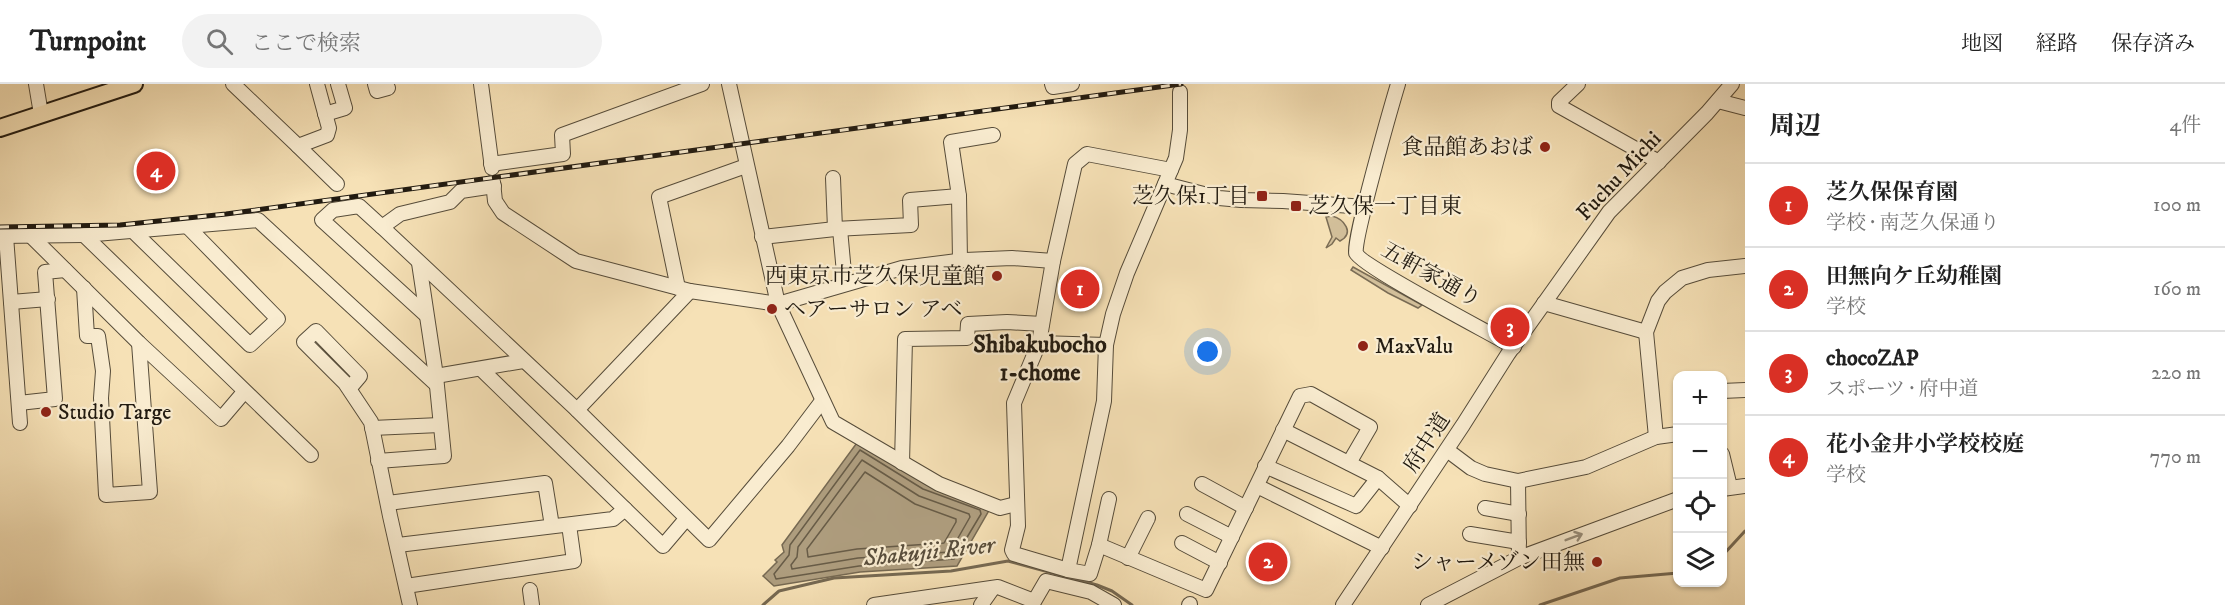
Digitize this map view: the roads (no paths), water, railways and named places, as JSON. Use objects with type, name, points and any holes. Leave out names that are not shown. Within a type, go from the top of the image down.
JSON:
[{"type":"main road","points":[[0,128],[134,84]]},
{"type":"street","points":[[36,84],[41,114]]},
{"type":"street","points":[[233,84],[337,184]]},
{"type":"street","points":[[298,146],[327,135],[329,128],[317,84]]},
{"type":"street","points":[[325,114],[345,108],[338,84]]},
{"type":"street","points":[[481,84],[495,201],[503,213],[576,261],[684,290],[778,304],[902,268],[1012,258],[1053,261]]},
{"type":"street","points":[[382,227],[400,214],[450,201],[461,191],[492,175],[563,154],[562,135],[702,84]]},
{"type":"street","points":[[729,84],[778,304],[833,422],[939,484],[1000,508],[1016,504]]},
{"type":"street","points":[[1052,84],[1053,87],[1072,84]]},
{"type":"street","name":"五軒家通り","points":[[1398,84],[1355,247],[1356,254],[1362,261],[1514,346]]},
{"type":"street","points":[[1578,84],[1559,102],[1559,106],[1659,162]]},
{"type":"street","name":"Fuchu Michi","points":[[1544,303],[1609,212],[1732,84]]},
{"type":"street","points":[[1068,570],[1104,401],[1106,345],[1113,314],[1127,273],[1171,170],[1180,130],[1180,92]]},
{"type":"street","points":[[1718,101],[1745,108]]},
{"type":"street","points":[[960,261],[958,196],[951,142],[993,135]]},
{"type":"street","points":[[1109,499],[1090,574],[1014,554],[1012,550],[1018,526],[1014,404],[1039,343],[1053,261],[1075,164],[1087,154],[1171,170]]},
{"type":"street","points":[[684,290],[659,197],[746,166]]},
{"type":"street","points":[[834,177],[845,284]]},
{"type":"street","points":[[1165,184],[1219,198],[1365,207]]},
{"type":"street","points":[[762,237],[838,229],[911,225],[910,200],[958,196]]},
{"type":"street","points":[[425,314],[322,220],[333,210],[359,206],[577,410],[709,540],[788,446],[822,401]]},
{"type":"street","points":[[20,423],[11,302],[3,236],[32,237],[134,232],[258,220],[436,380]]},
{"type":"street","points":[[134,232],[250,345],[278,319],[188,227]]},
{"type":"street","points":[[84,235],[310,455]]},
{"type":"street","points":[[32,237],[139,343],[221,419],[244,392]]},
{"type":"street","points":[[378,461],[444,456],[436,380],[419,263]]},
{"type":"street","points":[[1656,437],[1646,332],[1658,301],[1682,278],[1708,270],[1745,266]]},
{"type":"street","points":[[19,403],[55,399],[45,272],[65,270]]},
{"type":"street","points":[[84,288],[87,336],[98,336],[103,371],[100,398],[106,495],[150,492],[139,343]]},
{"type":"street","points":[[577,410],[684,290]]},
{"type":"street","points":[[11,302],[48,299]]},
{"type":"street","points":[[1544,303],[1646,332]]},
{"type":"street","name":"府中道","points":[[1343,605],[1544,303]]},
{"type":"street","points":[[902,463],[905,339],[967,338],[968,324],[1007,322],[1042,324]]},
{"type":"street","points":[[1039,343],[1106,345]]},
{"type":"street","points":[[436,380],[523,361]]},
{"type":"street","points":[[481,369],[663,546],[686,519]]},
{"type":"street","points":[[349,388],[371,422],[410,605]]},
{"type":"street","points":[[1727,391],[1745,390]]},
{"type":"street","points":[[1099,545],[1206,590],[1300,396],[1311,394],[1370,426],[1349,463]]},
{"type":"street","points":[[372,428],[440,425]]},
{"type":"street","points":[[1283,430],[1324,453],[1378,478],[1410,506]]},
{"type":"street","points":[[1447,450],[1478,471],[1518,481],[1586,467],[1656,437],[1673,435]]},
{"type":"street","points":[[1265,466],[1356,506],[1378,478]]},
{"type":"street","points":[[1518,481],[1519,558]]},
{"type":"street","points":[[388,503],[544,483],[552,526]]},
{"type":"street","points":[[1202,484],[1246,508]]},
{"type":"street","points":[[1257,486],[1382,548]]},
{"type":"street","points":[[1727,488],[1745,486]]},
{"type":"street","points":[[1428,605],[1519,558],[1673,500]]},
{"type":"street","points":[[1485,508],[1518,514]]},
{"type":"street","points":[[398,545],[613,519],[625,509]]},
{"type":"street","points":[[1187,514],[1232,537]]},
{"type":"street","points":[[1128,558],[1148,518]]},
{"type":"street","points":[[406,586],[574,561],[570,525]]},
{"type":"street","points":[[1470,534],[1519,542]]},
{"type":"street","points":[[1182,543],[1220,563]]},
{"type":"street","points":[[874,605],[930,601],[998,587],[1033,603],[1046,581],[1088,599],[1114,605]]},
{"type":"street","points":[[981,605],[993,588]]},
{"type":"street","points":[[530,590],[532,605]]},
{"type":"water","points":[[859,440],[926,484],[991,507],[957,566],[860,572],[774,586],[763,576],[777,562],[775,560],[784,552],[782,545]]},
{"type":"waterway","name":"Shakujii River","points":[[1727,551],[1745,531]]},
{"type":"waterway","name":"Shakujii River","points":[[763,605],[779,591],[834,578],[951,571],[1008,561],[1097,585],[1112,591],[1132,605]]},
{"type":"waterway","name":"Shakujii River","points":[[1540,605],[1620,578],[1673,573]]},
{"type":"railway","points":[[0,227],[120,225],[226,214],[1181,84]]},
{"type":"place","name":"食品館あおば","points":[[1545,147]]},
{"type":"place","name":"花小金井小学校校庭","points":[[156,171]]},
{"type":"place","name":"芝久保1丁目","points":[[1262,196]]},
{"type":"place","name":"芝久保一丁目東","points":[[1296,206]]},
{"type":"place","name":"西東京市芝久保児童館","points":[[997,276]]},
{"type":"place","name":"芝久保保育園","points":[[1080,289]]},
{"type":"place","name":"ヘアーサロン アベ","points":[[772,309]]},
{"type":"place","name":"chocoZAP","points":[[1510,327]]},
{"type":"place","name":"MaxValu","points":[[1363,346]]},
{"type":"place","name":"Studio Targe","points":[[46,412]]},
{"type":"place","name":"田無向ケ丘幼稚園","points":[[1268,562]]},
{"type":"place","name":"シャーメゾン田無","points":[[1597,562]]},
{"type":"district","name":"Shibakubocho 1-chome","points":[[1040,359]]}]
